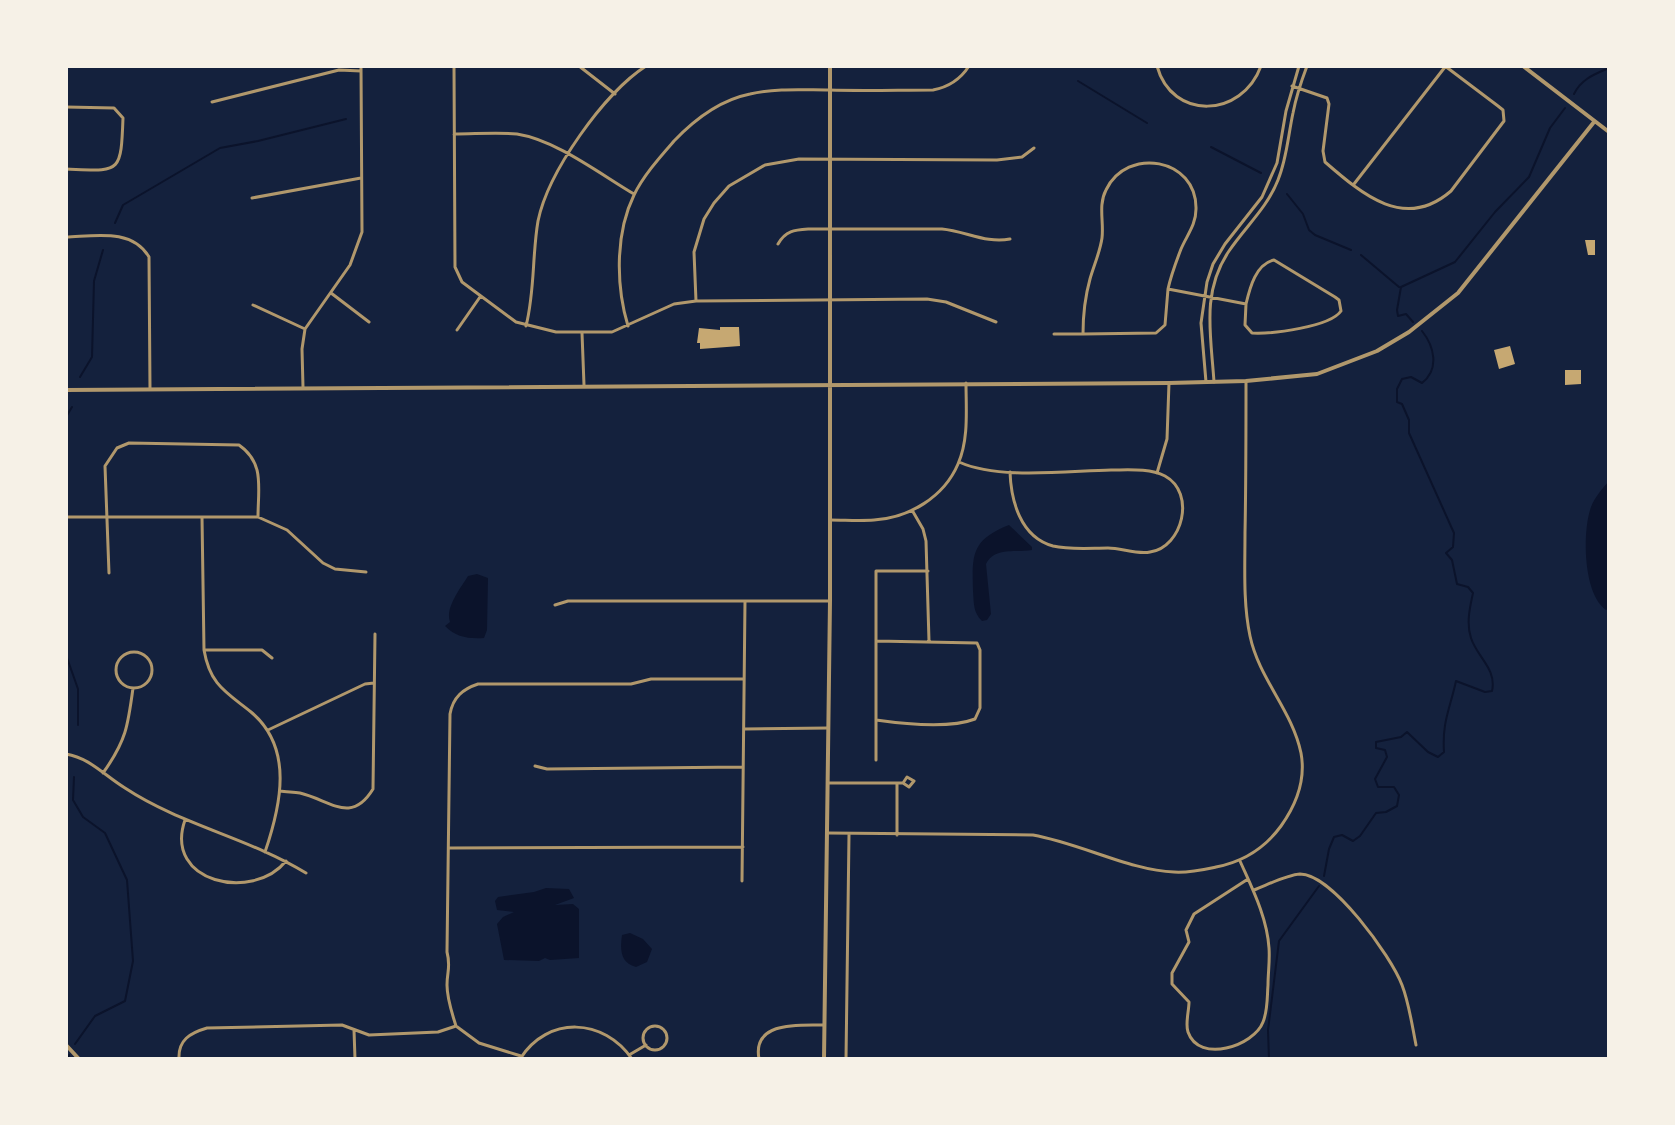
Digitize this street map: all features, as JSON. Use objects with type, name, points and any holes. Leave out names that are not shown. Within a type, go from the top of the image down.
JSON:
[{"type":"street","points":[[454,66],[455,267],[462,282],[480,297],[526,326],[556,332],[612,332],[674,304],[829,298],[938,300],[996,322]]},
{"type":"street","points":[[579,66],[615,94]]},
{"type":"street","points":[[526,326],[534,283],[538,220],[549,185],[566,154],[615,94],[646,66]]},
{"type":"street","points":[[824,1059],[830,601],[830,66]]},
{"type":"street","points":[[628,326],[621,294],[621,248],[626,216],[634,194],[687,127],[709,111],[748,94],[779,89],[933,90],[949,86],[969,66]]},
{"type":"street","points":[[1157,66],[1166,86],[1176,95],[1199,106],[1213,106],[1243,95],[1252,86],[1261,66]]},
{"type":"street","points":[[1206,382],[1203,296],[1213,264],[1225,244],[1254,211],[1277,163],[1292,86],[1299,66]]},
{"type":"street","points":[[1214,382],[1210,297],[1220,267],[1269,201],[1277,183],[1307,66]]},
{"type":"street","points":[[1292,86],[1327,98],[1323,158],[1329,166],[1373,200],[1410,209],[1427,206],[1451,191],[1501,126],[1503,110],[1445,66],[1354,184]]},
{"type":"street","points":[[1523,66],[1609,132]]},
{"type":"street","points":[[212,102],[339,70],[361,68],[362,232],[357,250],[305,329],[303,387]]},
{"type":"street","points":[[66,107],[114,108],[123,118],[118,165],[109,170],[66,169]]},
{"type":"street","points":[[66,390],[1169,383],[1246,381],[1317,374],[1388,345],[1458,293],[1594,122]]},
{"type":"street","points":[[454,134],[515,134],[534,138],[634,194]]},
{"type":"street","points":[[696,301],[693,267],[698,234],[714,203],[729,186],[746,174],[775,162],[829,159],[997,160],[1022,157],[1034,148]]},
{"type":"street","points":[[1054,334],[1083,334],[1156,333],[1165,325],[1168,289],[1182,246],[1193,227],[1195,199],[1187,182],[1168,166],[1155,162],[1133,164],[1121,170],[1104,192],[1101,205],[1102,238],[1087,293],[1083,334]]},
{"type":"street","points":[[252,198],[361,178]]},
{"type":"street","points":[[778,244],[790,230],[829,229],[942,229],[958,230],[996,242],[1010,239]]},
{"type":"street","points":[[66,237],[128,238],[139,244],[149,257],[150,389]]},
{"type":"street","points":[[1274,260],[1339,300],[1341,311],[1334,318],[1299,328],[1257,333],[1247,331],[1246,304],[1252,283],[1265,263],[1274,260]]},
{"type":"street","points":[[1168,289],[1246,304]]},
{"type":"street","points":[[331,293],[369,322]]},
{"type":"street","points":[[457,330],[480,297]]},
{"type":"street","points":[[253,305],[305,329]]},
{"type":"street","points":[[582,333],[584,386]]},
{"type":"street","points":[[1204,347],[1211,346]]},
{"type":"street","points":[[828,833],[1033,835],[1061,840],[1171,872],[1196,872],[1240,861],[1271,840],[1294,808],[1301,784],[1302,755],[1294,731],[1259,666],[1246,611],[1246,381]]},
{"type":"street","points":[[830,520],[874,520],[912,510],[940,490],[959,462],[966,428],[966,383]]},
{"type":"street","points":[[1157,473],[1167,439],[1169,383]]},
{"type":"street","points":[[109,573],[105,466],[117,448],[129,443],[239,445],[255,459],[259,474],[258,517]]},
{"type":"street","points":[[959,462],[986,471],[1124,470],[1157,473],[1174,483],[1178,491],[1181,524],[1170,543],[1153,552],[1055,547],[1031,531],[1016,512],[1010,472]]},
{"type":"street","points":[[912,510],[926,541],[929,641]]},
{"type":"street","points":[[66,517],[258,517],[287,530],[323,563],[335,569],[366,572]]},
{"type":"street","points":[[202,517],[206,663],[222,690],[268,730],[278,754],[280,791],[265,852]]},
{"type":"street","points":[[876,760],[876,571],[928,571]]},
{"type":"street","points":[[555,605],[568,601],[830,601]]},
{"type":"street","points":[[742,881],[745,601]]},
{"type":"street","points":[[280,791],[299,793],[342,809],[358,806],[368,798],[373,789],[375,634]]},
{"type":"street","points":[[876,641],[977,643],[980,650],[979,714],[970,721],[916,724],[876,720]]},
{"type":"street","points":[[204,650],[262,650],[272,658]]},
{"type":"street","points":[[139,653],[148,659],[151,676],[144,685],[133,688],[122,683],[117,667],[122,657],[139,653]]},
{"type":"street","points":[[646,1045],[631,1057],[601,1030],[574,1027],[546,1035],[521,1058],[479,1043],[456,1026],[447,991],[451,967],[447,952],[451,706],[460,693],[478,684],[631,684],[651,679],[744,679]]},
{"type":"street","points":[[268,730],[365,684],[375,683]]},
{"type":"street","points":[[103,773],[121,749],[133,688]]},
{"type":"street","points":[[744,729],[829,728]]},
{"type":"street","points":[[66,754],[84,759],[146,802],[286,861],[306,873]]},
{"type":"street","points":[[535,766],[547,769],[743,767]]},
{"type":"street","points":[[828,783],[903,783]]},
{"type":"street","points":[[897,783],[897,835]]},
{"type":"street","points":[[185,820],[180,839],[184,854],[198,872],[209,877],[242,882],[260,880],[278,871],[286,861]]},
{"type":"street","points":[[846,1059],[849,835]]},
{"type":"street","points":[[449,848],[743,847]]},
{"type":"street","points":[[1240,861],[1254,890],[1269,947],[1267,1007],[1259,1030],[1234,1046],[1218,1050],[1191,1038],[1187,1024],[1189,1002],[1171,981],[1172,973],[1189,942],[1186,930],[1194,914],[1248,879]]},
{"type":"street","points":[[1254,890],[1299,874],[1315,877],[1331,887],[1392,965],[1403,986],[1416,1045]]},
{"type":"street","points":[[179,1059],[183,1040],[207,1028],[342,1025],[369,1035],[438,1032],[456,1026]]},
{"type":"street","points":[[759,1059],[758,1047],[762,1039],[779,1026],[825,1025]]},
{"type":"street","points":[[655,1026],[664,1031],[666,1041],[662,1047],[652,1049],[646,1045],[643,1036],[649,1028],[655,1026]]},
{"type":"street","points":[[354,1030],[355,1059]]},
{"type":"street","points":[[66,1045],[79,1059]]},
{"type":"water","points":[[1609,481],[1609,608],[1606,610],[1598,602],[1589,577],[1586,531],[1591,507]]},
{"type":"water","points":[[1009,525],[1032,550],[1001,552],[990,558],[986,564],[991,614],[982,621],[974,604],[976,550],[987,537]]},
{"type":"water","points":[[477,574],[488,578],[487,630],[484,638],[453,633],[445,626],[450,622],[451,605],[457,593],[468,576]]},
{"type":"water","points":[[546,888],[569,889],[574,898],[555,905],[573,904],[579,909],[579,958],[504,960],[497,924],[514,912],[497,910],[495,901],[498,897]]},
{"type":"water","points":[[630,933],[643,939],[652,949],[647,962],[636,967],[624,959],[621,950],[622,935]]},
{"type":"building","points":[[1585,240],[1595,240],[1595,255],[1588,255]]},
{"type":"building","points":[[720,327],[739,327],[740,346],[700,349],[700,343],[697,343],[699,328],[720,330]]},
{"type":"building","points":[[1510,346],[1515,364],[1499,369],[1494,350]]},
{"type":"building","points":[[1565,370],[1581,370],[1581,384],[1565,385]]},
{"type":"waterway","points":[[1574,94],[1584,81],[1609,68]]},
{"type":"waterway","points":[[1078,81],[1147,123]]},
{"type":"waterway","points":[[1413,322],[1406,314],[1398,316],[1401,287],[1455,262],[1495,212],[1529,177],[1550,128],[1565,108]]},
{"type":"waterway","points":[[115,223],[123,205],[220,148],[346,119]]},
{"type":"waterway","points":[[1211,147],[1261,173]]},
{"type":"waterway","points":[[1287,194],[1303,214],[1309,230],[1351,250]]},
{"type":"waterway","points":[[80,377],[92,357],[94,281],[103,250]]},
{"type":"waterway","points":[[1361,255],[1399,287]]},
{"type":"waterway","points":[[1324,876],[1334,837],[1342,835],[1353,841],[1376,813],[1397,806],[1399,795],[1394,787],[1378,787],[1375,779],[1387,757],[1385,750],[1376,748],[1376,742],[1401,737],[1407,732],[1438,757],[1444,752],[1445,723],[1456,681],[1485,692],[1492,691],[1492,676],[1470,632],[1473,593],[1468,587],[1457,584],[1452,560],[1446,553],[1453,547],[1454,533],[1409,433],[1409,420],[1402,404],[1397,402],[1397,389],[1402,379],[1411,377],[1422,383],[1431,371],[1432,350],[1422,331]]},
{"type":"waterway","points":[[66,417],[72,407]]},
{"type":"waterway","points":[[66,606],[66,613]]},
{"type":"waterway","points":[[66,655],[78,689],[78,725]]},
{"type":"waterway","points":[[74,777],[73,800],[83,817],[105,833],[127,880],[133,961],[125,1001],[95,1016],[75,1044]]},
{"type":"waterway","points":[[1269,1059],[1268,1030],[1279,941],[1319,886]]},
{"type":"waterway","points":[[67,1059],[69,1055]]},
{"type":"waterway","points":[[1308,1059],[1313,1059]]}]
